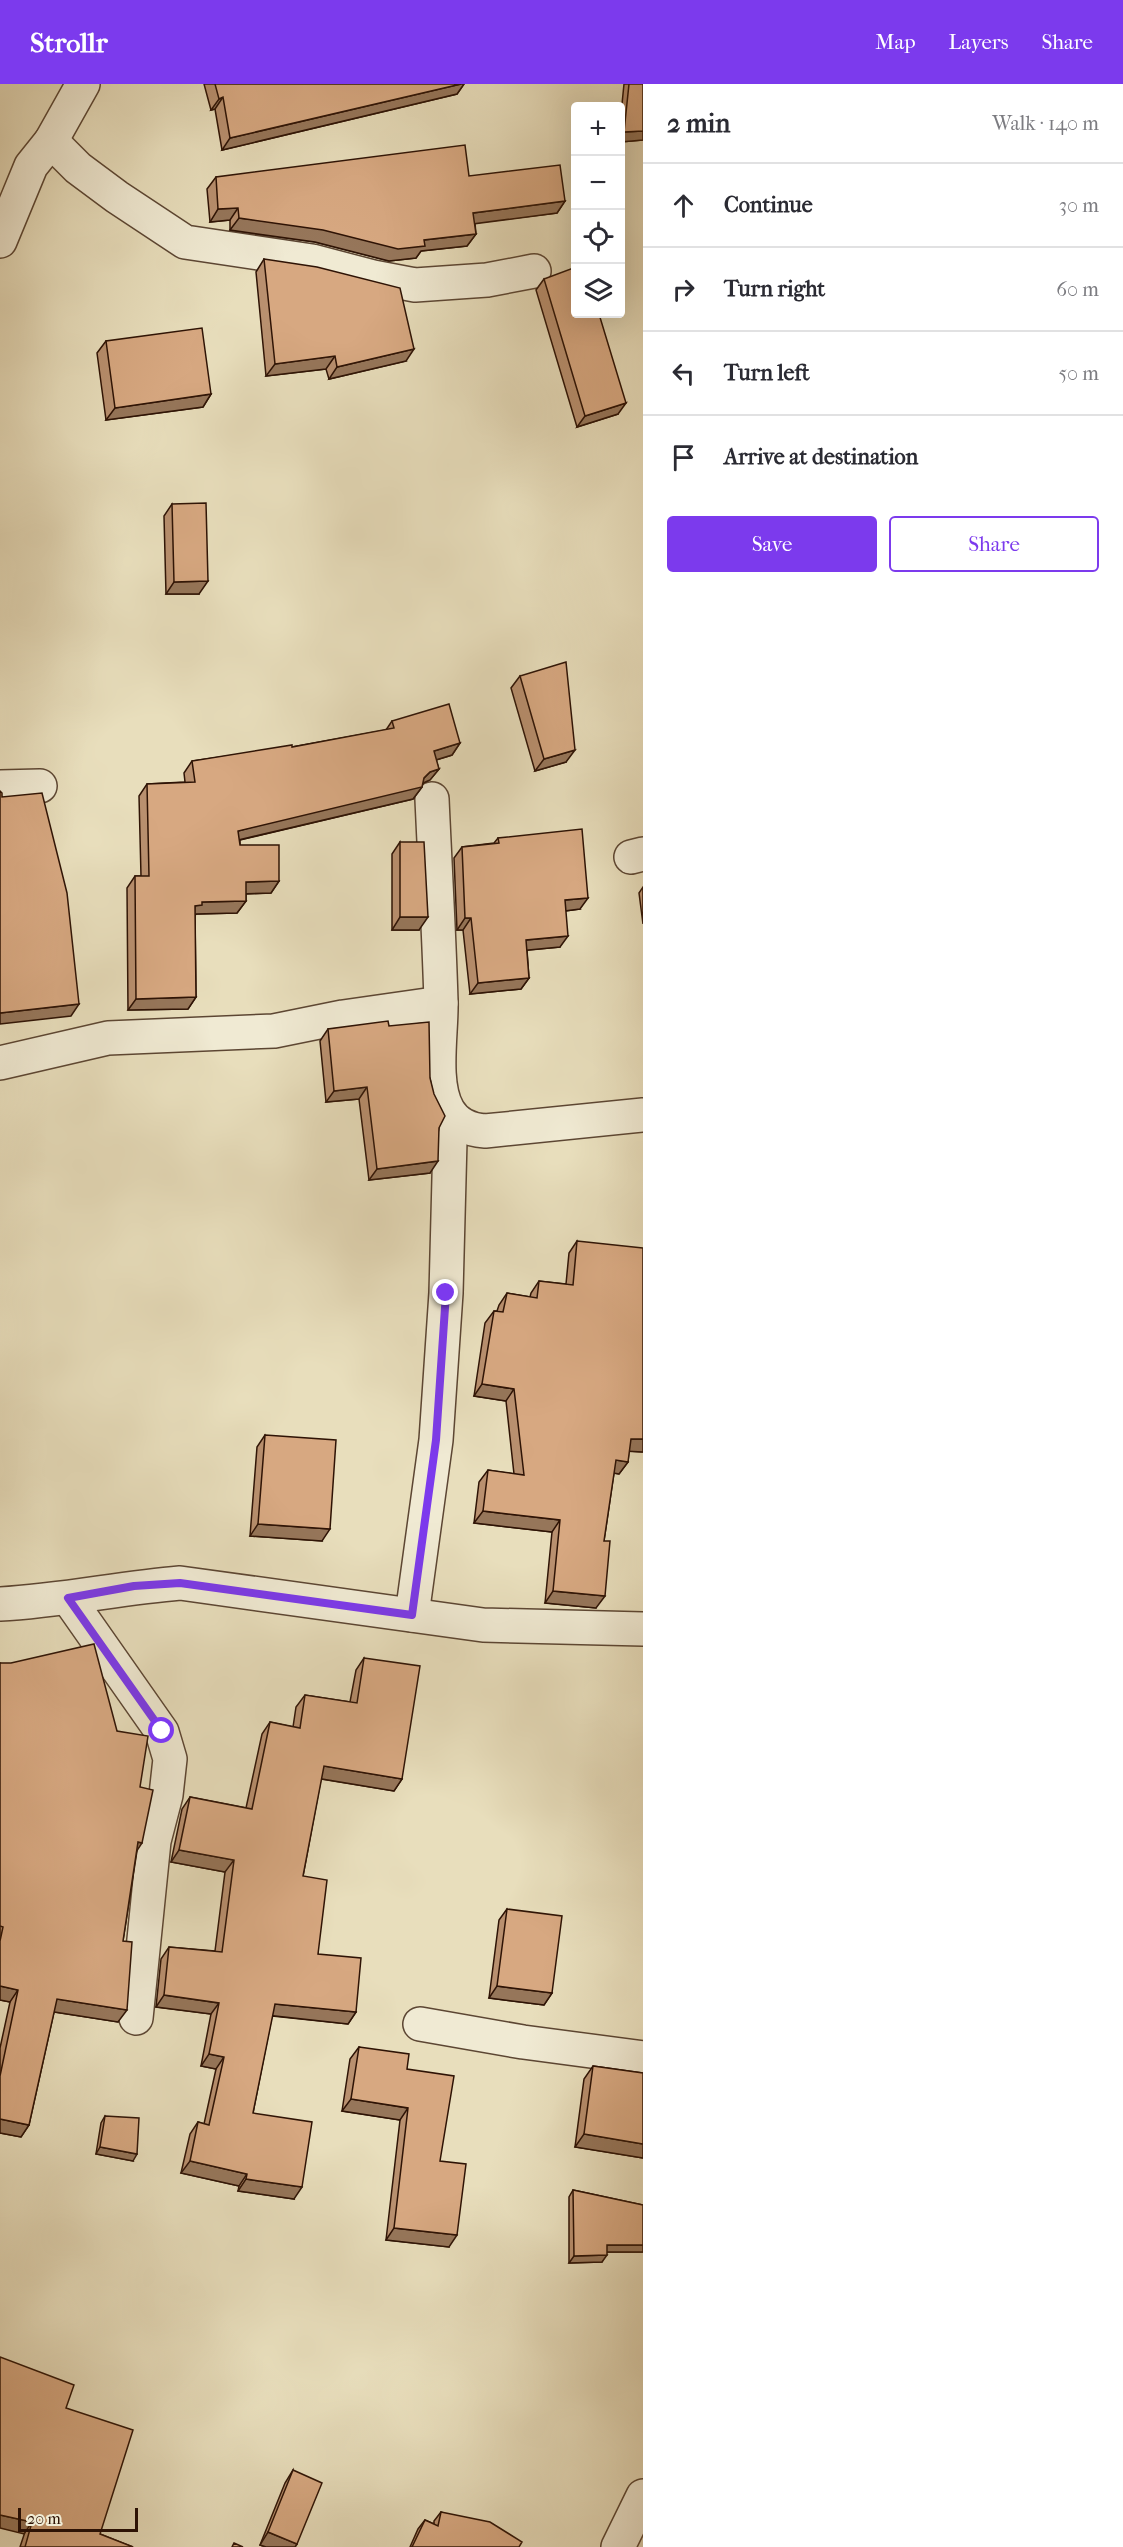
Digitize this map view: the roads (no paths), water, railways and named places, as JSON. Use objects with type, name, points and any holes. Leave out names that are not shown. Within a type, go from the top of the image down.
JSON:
[{"type":"street","points":[[0,241],[31,166],[51,141],[83,84]]},
{"type":"street","points":[[51,141],[78,168],[117,197],[186,242],[312,261],[373,278],[415,285],[487,280],[534,271]]},
{"type":"street","points":[[0,787],[40,786]]},
{"type":"street","points":[[432,799],[441,1003],[440,1082],[447,1109],[458,1122],[471,1130],[485,1131],[643,1114]]},
{"type":"street","points":[[0,1063],[108,1038],[274,1031],[343,1017],[441,1003]]},
{"type":"street","points":[[412,1615],[436,1440],[446,1293],[450,1140]]},
{"type":"street","points":[[0,1604],[68,1598],[134,1586],[180,1583],[483,1625],[643,1629]]},
{"type":"street","points":[[68,1598],[162,1731],[170,1760],[166,1795],[154,1841],[136,2018]]},
{"type":"street","points":[[420,2024],[523,2042],[643,2058]]},
{"type":"street","points":[[618,2547],[643,2496]]}]
